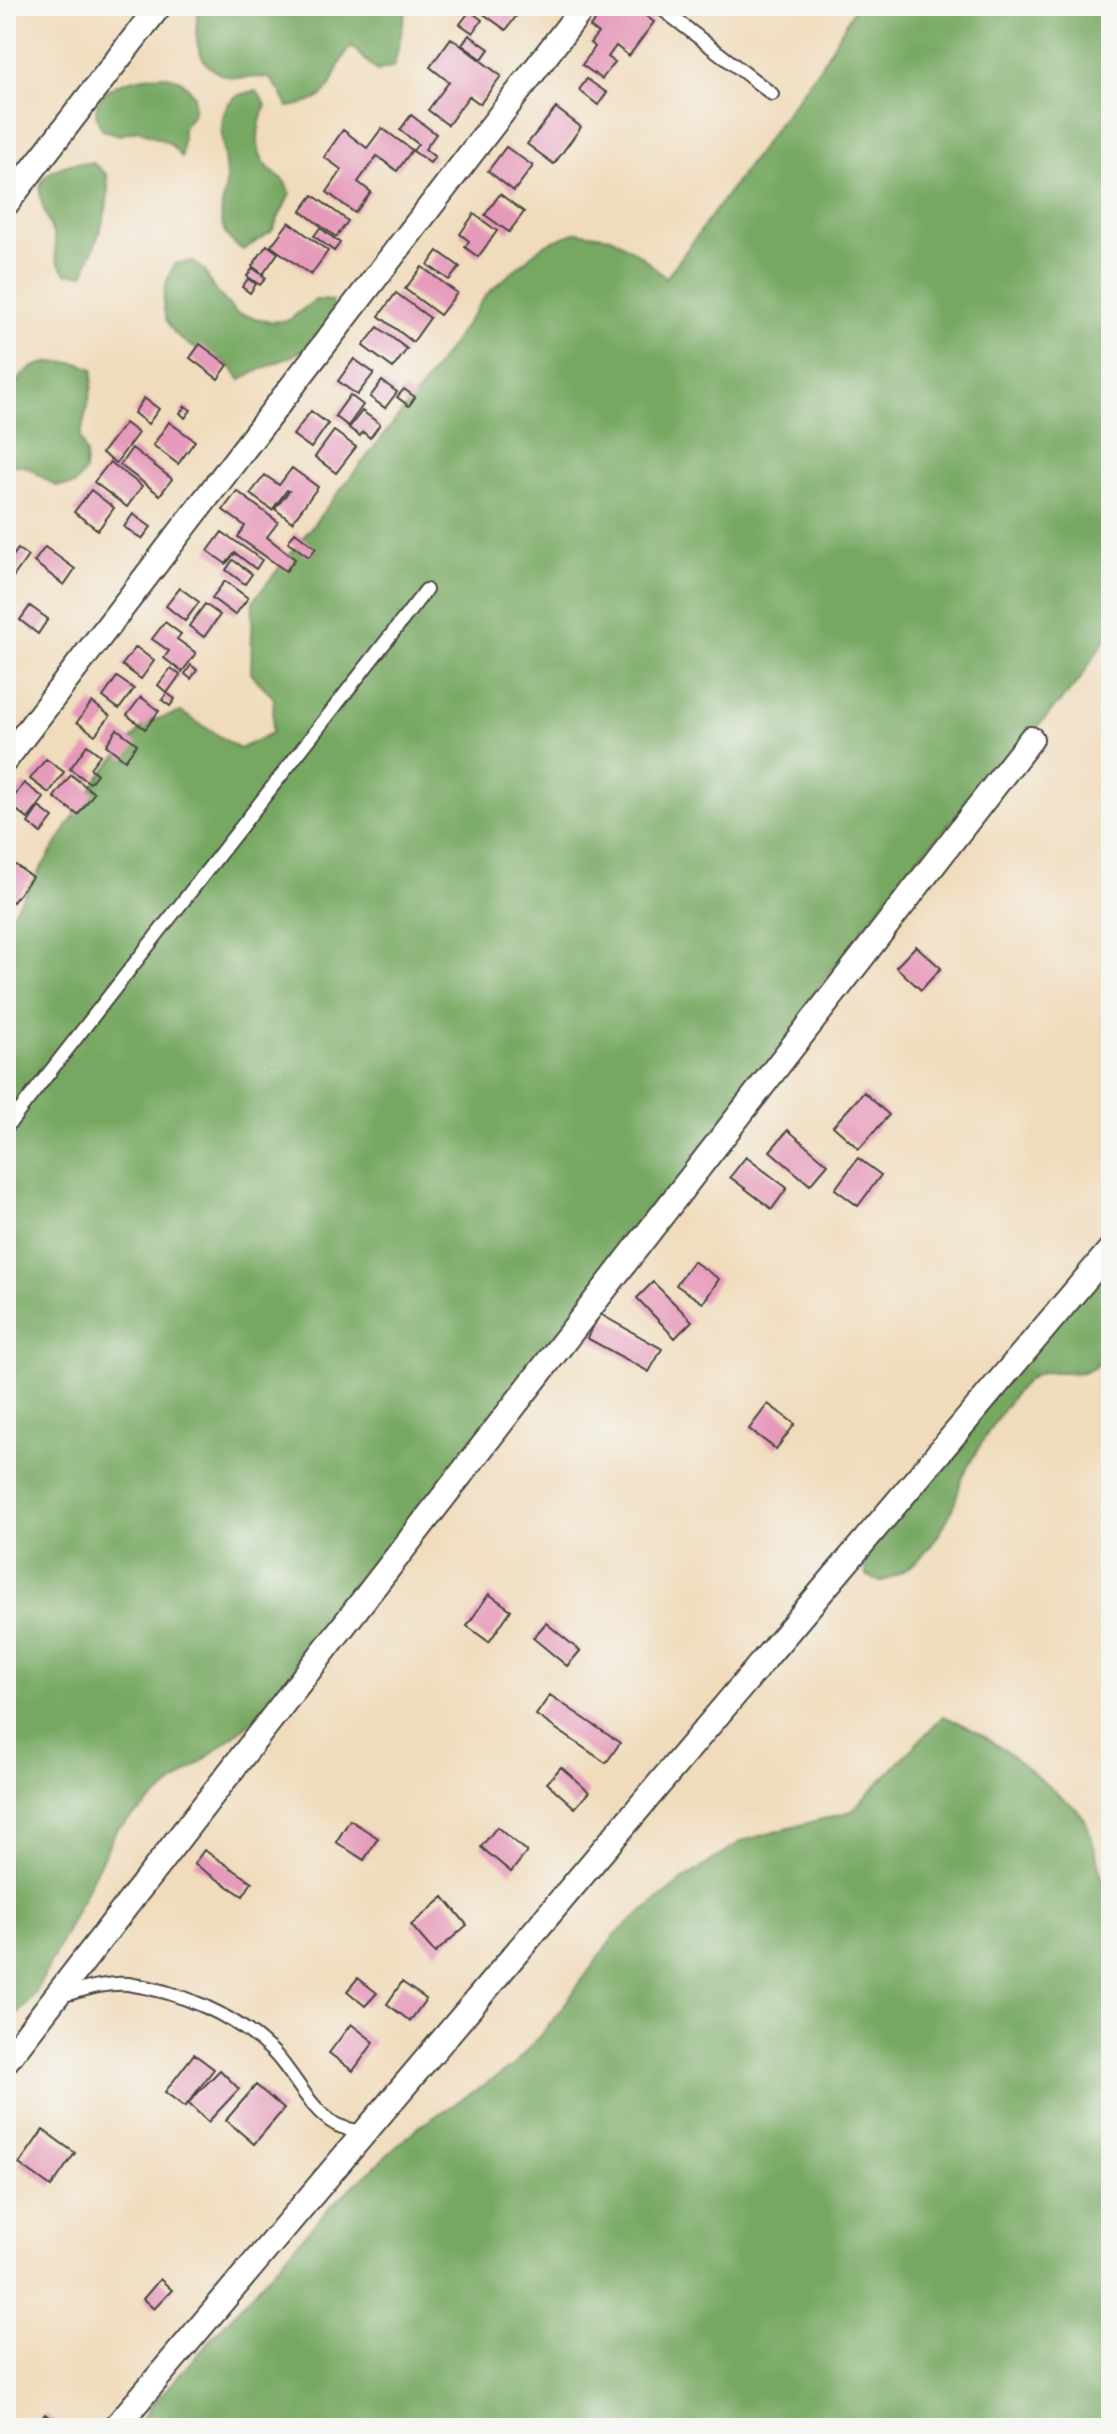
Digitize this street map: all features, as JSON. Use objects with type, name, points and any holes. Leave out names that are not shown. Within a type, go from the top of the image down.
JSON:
[{"type":"street","points":[[6,204],[159,6]]},
{"type":"street","points":[[6,759],[584,6]]},
{"type":"street","points":[[6,2061],[1031,739]]},
{"type":"street","points":[[115,2428],[1111,1249]]},
{"type":"lane","points":[[658,6],[772,94]]},
{"type":"lane","points":[[6,1128],[426,590]]},
{"type":"lane","points":[[55,1997],[94,1987],[126,1984],[189,1999],[238,2025],[272,2050],[322,2114],[337,2125],[365,2133]]},
{"type":"green space","points":[[199,6],[407,6],[394,66],[377,71],[351,46],[325,93],[305,104],[288,107],[269,78],[231,77],[210,67],[203,59],[197,39]]},
{"type":"green space","points":[[856,6],[1111,6],[1111,630],[1079,681],[911,866],[811,997],[784,1059],[307,1666],[256,1718],[116,1830],[35,1994],[6,2027],[6,923],[99,777],[147,722],[181,712],[240,749],[272,733],[274,698],[251,673],[253,601],[424,384],[487,294],[543,245],[577,232],[611,237],[640,255],[666,278],[822,64]]},
{"type":"green space","points":[[164,75],[181,80],[194,95],[194,113],[183,128],[182,157],[169,143],[138,130],[120,135],[102,130],[97,117],[98,102],[112,88],[144,77]]},
{"type":"green space","points":[[257,91],[266,105],[258,139],[261,156],[285,182],[290,194],[272,231],[243,250],[224,231],[221,216],[226,184],[222,126],[226,108],[235,97]]},
{"type":"green space","points":[[76,163],[93,163],[107,175],[107,201],[102,225],[84,274],[67,274],[56,258],[55,240],[40,192],[41,183],[47,175]]},
{"type":"green space","points":[[191,261],[205,271],[213,288],[236,313],[270,322],[289,320],[315,300],[333,301],[330,319],[313,343],[300,352],[241,380],[227,364],[185,342],[169,325],[164,305],[166,284],[175,264]]},
{"type":"green space","points":[[77,363],[93,369],[80,438],[86,454],[85,471],[75,485],[56,486],[27,467],[11,464],[9,407],[12,393],[26,372],[43,364]]},
{"type":"green space","points":[[1111,1244],[1111,1351],[1096,1366],[1083,1372],[1045,1372],[1026,1381],[977,1450],[964,1474],[948,1518],[926,1552],[906,1569],[881,1582],[866,1575],[864,1558]]},
{"type":"green space","points":[[943,1716],[1003,1749],[1078,1811],[1088,1827],[1106,1887],[1111,1893],[1111,2428],[136,2428],[151,2406],[329,2208],[417,2128],[513,2066],[550,2024],[616,1934],[680,1882],[742,1841],[852,1811]]},
{"type":"building","points":[[481,6],[535,6],[530,12],[523,7],[506,30],[478,10]]},
{"type":"building","points":[[606,6],[632,6],[654,22],[629,56],[616,46],[608,57],[615,62],[602,79],[582,65],[595,47],[590,43],[598,33],[590,27]]},
{"type":"building","points":[[470,11],[482,20],[473,33],[460,24]]},
{"type":"building","points":[[469,35],[489,49],[482,59],[462,45]]},
{"type":"building","points":[[451,38],[501,76],[480,104],[469,96],[448,125],[428,110],[449,82],[430,67]]},
{"type":"building","points":[[587,79],[607,93],[598,105],[579,90]]},
{"type":"building","points":[[556,108],[581,127],[554,164],[527,144]]},
{"type":"building","points":[[411,115],[436,134],[425,149],[435,157],[430,163],[413,151],[418,144],[400,130]]},
{"type":"building","points":[[382,128],[412,150],[397,171],[377,156],[358,182],[371,192],[355,213],[327,192],[342,170],[324,157],[343,130],[367,148]]},
{"type":"building","points":[[506,147],[533,166],[514,191],[488,171]]},
{"type":"building","points":[[500,194],[524,212],[509,232],[485,215]]},
{"type":"building","points":[[313,195],[348,221],[336,237],[301,211]]},
{"type":"building","points":[[474,214],[497,231],[478,257],[465,247],[469,241],[460,234]]},
{"type":"building","points":[[289,222],[328,251],[311,275],[271,246]]},
{"type":"building","points":[[320,228],[340,243],[334,251],[314,236]]},
{"type":"building","points":[[267,245],[278,253],[263,274],[252,266]]},
{"type":"building","points":[[438,251],[460,267],[449,280],[428,265]]},
{"type":"building","points":[[422,267],[457,293],[440,315],[405,289]]},
{"type":"building","points":[[253,268],[266,278],[260,285],[247,276]]},
{"type":"building","points":[[248,279],[256,284],[250,293],[242,287]]},
{"type":"building","points":[[396,293],[430,318],[413,342],[379,316]]},
{"type":"building","points":[[378,327],[407,349],[393,368],[363,346]]},
{"type":"building","points":[[200,344],[228,365],[218,379],[190,358]]},
{"type":"building","points":[[354,359],[374,373],[357,395],[338,381]]},
{"type":"building","points":[[382,381],[397,392],[385,408],[370,397]]},
{"type":"building","points":[[404,389],[415,397],[409,406],[397,397]]},
{"type":"building","points":[[350,395],[363,405],[348,426],[335,416]]},
{"type":"building","points":[[144,398],[159,409],[148,424],[134,413]]},
{"type":"building","points":[[185,406],[191,410],[185,418],[180,413]]},
{"type":"building","points":[[311,411],[328,424],[311,448],[293,435]]},
{"type":"building","points":[[362,411],[380,424],[370,438],[363,432],[360,436],[349,428]]},
{"type":"building","points":[[169,422],[195,441],[178,464],[153,445]]},
{"type":"building","points":[[125,423],[138,433],[116,463],[102,453]]},
{"type":"building","points":[[334,431],[356,447],[336,473],[315,457]]},
{"type":"building","points":[[132,448],[172,479],[160,495],[120,465]]},
{"type":"building","points":[[110,462],[142,486],[127,507],[94,482]]},
{"type":"building","points":[[292,468],[318,487],[292,522],[275,509],[289,491],[272,510],[250,494],[265,475],[279,485]]},
{"type":"building","points":[[91,490],[114,508],[98,530],[74,512]]},
{"type":"building","points":[[237,491],[278,522],[267,537],[295,559],[286,571],[238,537],[245,526],[223,510]]},
{"type":"building","points":[[133,514],[151,527],[142,539],[124,527]]},
{"type":"building","points":[[222,532],[262,560],[256,569],[235,553],[226,564],[208,551]]},
{"type":"building","points":[[295,532],[316,548],[309,557],[288,542]]},
{"type":"building","points":[[45,547],[75,569],[64,585],[34,562]]},
{"type":"building","points":[[18,549],[28,556],[11,580],[6,576],[6,566]]},
{"type":"building","points":[[233,560],[252,574],[245,584],[226,570]]},
{"type":"building","points":[[225,581],[248,598],[235,615],[212,598]]},
{"type":"building","points":[[180,588],[199,602],[185,621],[166,606]]},
{"type":"building","points":[[205,604],[220,615],[204,637],[189,626]]},
{"type":"building","points":[[30,606],[48,619],[38,634],[20,620]]},
{"type":"building","points":[[165,622],[181,634],[177,639],[196,653],[182,672],[164,658],[169,651],[152,639]]},
{"type":"building","points":[[136,647],[154,661],[141,679],[122,665]]},
{"type":"building","points":[[191,665],[197,670],[191,679],[185,674]]},
{"type":"building","points":[[171,668],[180,675],[167,693],[158,685]]},
{"type":"building","points":[[117,677],[134,689],[119,709],[103,697]]},
{"type":"building","points":[[167,693],[175,699],[170,706],[162,700]]},
{"type":"building","points":[[141,697],[159,711],[145,729],[127,715]]},
{"type":"building","points":[[92,702],[110,716],[95,735],[77,722]]},
{"type":"building","points":[[117,729],[137,744],[125,760],[106,745]]},
{"type":"building","points":[[87,745],[100,755],[90,768],[97,774],[90,783],[70,769]]},
{"type":"building","points":[[46,759],[64,772],[49,793],[30,779]]},
{"type":"building","points":[[71,775],[94,793],[78,815],[54,797]]},
{"type":"building","points":[[24,783],[44,798],[28,819],[9,804]]},
{"type":"building","points":[[39,807],[53,818],[41,833],[28,823]]},
{"type":"building","points":[[6,858],[32,877],[13,902],[6,897]]},
{"type":"building","points":[[916,946],[941,968],[921,990],[896,967]]},
{"type":"building","points":[[864,1092],[889,1115],[859,1149],[833,1126]]},
{"type":"building","points":[[788,1130],[828,1164],[810,1185],[770,1151]]},
{"type":"building","points":[[746,1157],[787,1188],[772,1209],[730,1177]]},
{"type":"building","points":[[858,1158],[881,1175],[858,1206],[835,1189]]},
{"type":"building","points":[[693,1261],[719,1279],[703,1303],[676,1285]]},
{"type":"building","points":[[653,1282],[692,1321],[675,1338],[637,1298]]},
{"type":"building","points":[[600,1314],[662,1349],[649,1372],[587,1338]]},
{"type":"building","points":[[768,1404],[795,1424],[776,1449],[749,1429]]},
{"type":"building","points":[[489,1594],[511,1610],[489,1642],[467,1626]]},
{"type":"building","points":[[546,1623],[580,1651],[567,1666],[533,1638]]},
{"type":"building","points":[[550,1695],[620,1743],[606,1763],[536,1715]]},
{"type":"building","points":[[561,1767],[589,1792],[575,1808],[547,1783]]},
{"type":"building","points":[[350,1820],[378,1838],[364,1860],[336,1842]]},
{"type":"building","points":[[497,1827],[527,1852],[511,1872],[481,1847]]},
{"type":"building","points":[[204,1850],[252,1882],[243,1896],[194,1864]]},
{"type":"building","points":[[444,1897],[467,1925],[435,1953],[411,1925]]},
{"type":"building","points":[[358,1978],[377,1993],[365,2006],[347,1991]]},
{"type":"building","points":[[402,1982],[426,1999],[410,2021],[387,2004]]},
{"type":"building","points":[[351,2024],[374,2042],[353,2071],[329,2053]]},
{"type":"building","points":[[194,2054],[214,2069],[185,2107],[165,2092]]},
{"type":"building","points":[[220,2070],[239,2089],[208,2122],[188,2103]]},
{"type":"building","points":[[256,2085],[284,2109],[254,2144],[226,2120]]},
{"type":"building","points":[[43,2130],[75,2153],[51,2187],[19,2164]]},
{"type":"building","points":[[160,2279],[172,2290],[154,2309],[143,2299]]},
{"type":"building","points":[[45,2414],[63,2428],[34,2428]]}]
